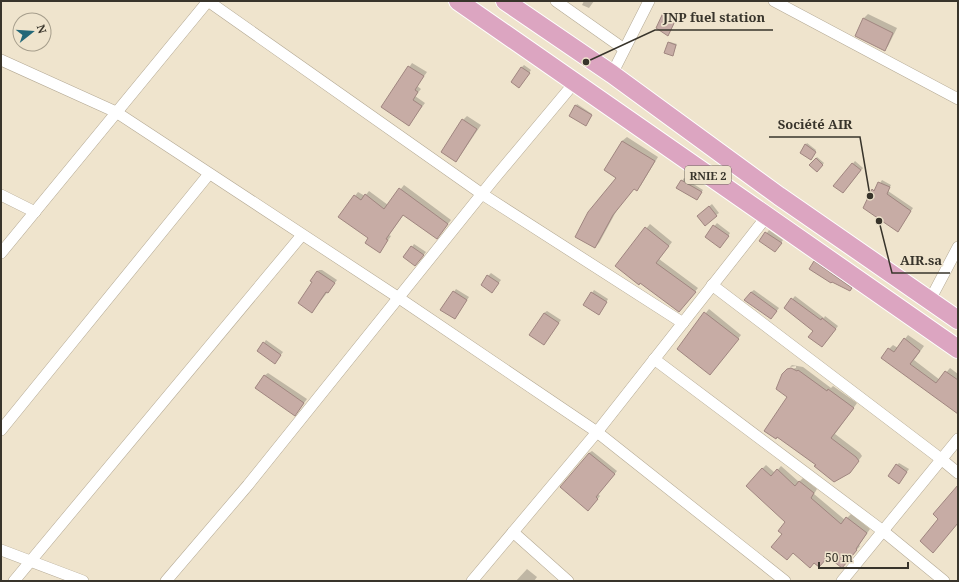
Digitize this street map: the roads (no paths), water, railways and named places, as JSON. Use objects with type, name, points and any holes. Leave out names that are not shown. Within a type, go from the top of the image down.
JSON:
[{"type":"main road","name":"RNIE 2","points":[[458,1],[958,349]]},
{"type":"main road","name":"RNIE 2","points":[[505,1],[612,74],[786,201],[958,320]]},
{"type":"street","points":[[1,253],[208,1],[482,194],[683,323]]},
{"type":"street","points":[[556,1],[624,49]]},
{"type":"street","points":[[612,74],[649,1]]},
{"type":"street","points":[[774,1],[958,99]]},
{"type":"street","points":[[1,60],[116,112],[399,298],[597,432],[785,581]]},
{"type":"street","points":[[166,581],[248,485],[482,194],[576,82]]},
{"type":"street","points":[[1,430],[209,174]]},
{"type":"street","points":[[1,194],[35,212]]},
{"type":"street","points":[[472,581],[597,432],[767,216]]},
{"type":"street","points":[[14,581],[302,235]]},
{"type":"street","points":[[930,300],[958,247]]},
{"type":"street","points":[[712,286],[942,459],[958,473]]},
{"type":"street","points":[[654,359],[883,530],[944,581]]},
{"type":"street","points":[[842,581],[958,439]]},
{"type":"street","points":[[513,532],[568,581]]},
{"type":"street","points":[[1,550],[83,581]]},
{"type":"place","name":"JNP fuel station","points":[[586,62]]},
{"type":"place","name":"Société AIR","points":[[870,196]]},
{"type":"place","name":"AIR.sa","points":[[879,221]]}]
